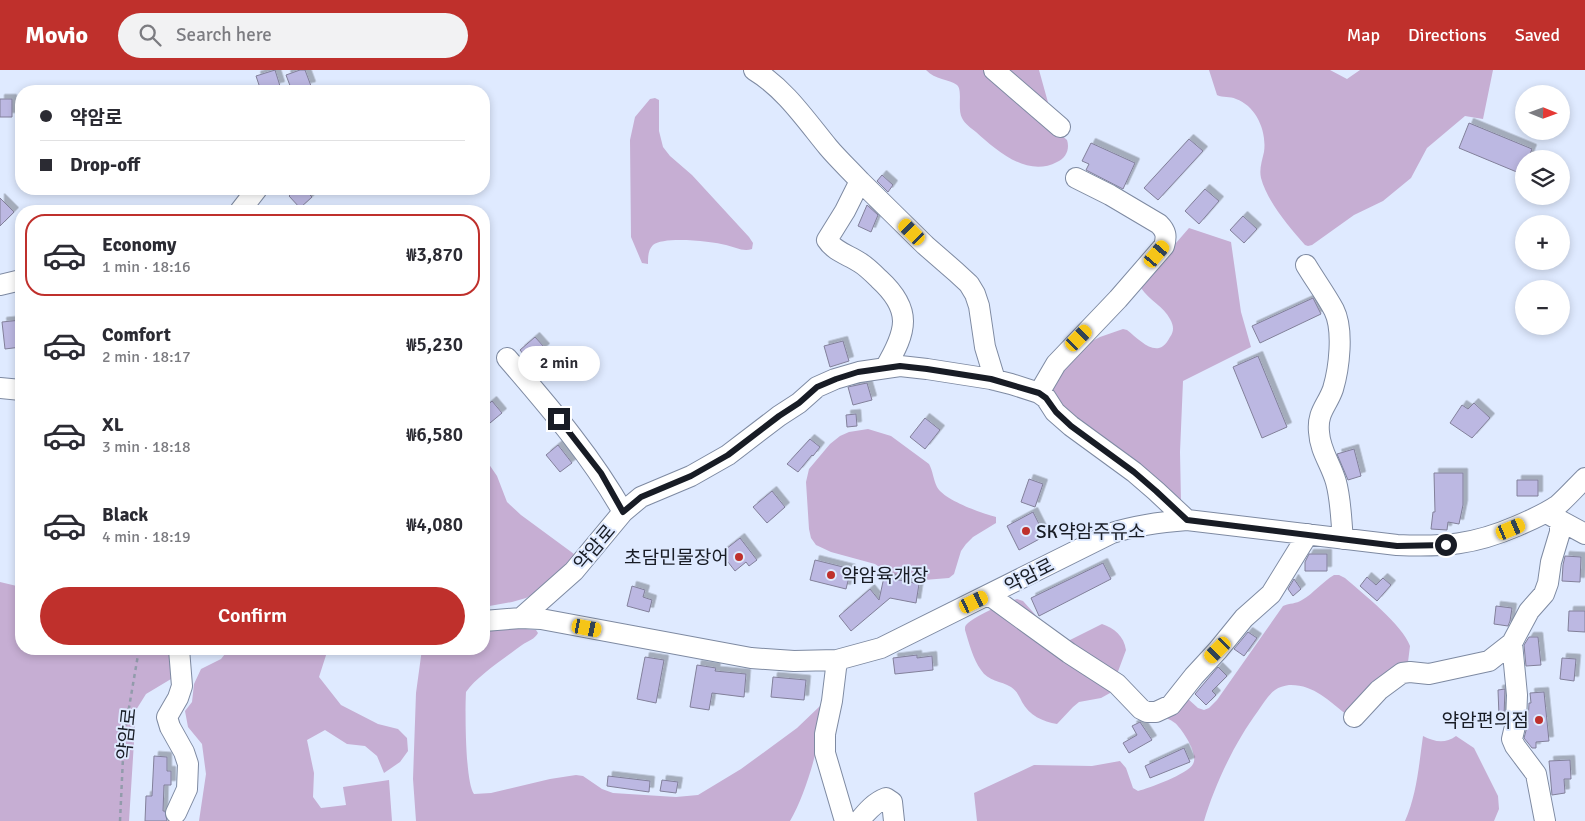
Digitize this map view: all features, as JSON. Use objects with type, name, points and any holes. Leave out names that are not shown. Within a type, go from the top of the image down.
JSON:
[{"type":"street","points":[[754,70],[769,79],[781,90],[829,148],[860,181],[968,284],[975,294],[979,306],[985,347],[995,380]]},
{"type":"street","points":[[994,70],[1060,127]]},
{"type":"street","points":[[1076,178],[1110,194],[1159,224],[1164,230],[1166,239],[1164,246],[1125,292],[1056,364],[1039,393],[1046,398],[1056,412],[1071,426],[1134,472],[1187,520]]},
{"type":"street","points":[[860,181],[845,211],[827,240],[831,246],[861,263],[891,290],[904,314],[902,332],[896,350],[885,368]]},
{"type":"street","points":[[245,205],[252,195]]},
{"type":"street","points":[[1306,265],[1334,311],[1338,322],[1337,369],[1332,391],[1320,412],[1319,433],[1325,459],[1336,482],[1343,538]]},
{"type":"street","points":[[0,285],[15,281]]},
{"type":"street","points":[[507,358],[577,440],[601,473],[623,512]]},
{"type":"street","name":"약암로","points":[[521,618],[574,571],[623,512],[641,497],[691,476],[728,455],[799,403],[817,387],[858,372],[900,366],[995,380],[1039,393]]},
{"type":"street","points":[[0,388],[15,389]]},
{"type":"street","name":"약암로","points":[[490,621],[521,618],[541,619],[751,658],[794,661],[837,660],[881,648],[1112,533],[1157,522],[1187,520],[1397,546],[1463,544],[1495,536],[1553,517],[1559,504],[1585,478]]},
{"type":"street","points":[[1553,517],[1585,534]]},
{"type":"street","points":[[1354,717],[1379,690],[1402,673],[1429,674],[1489,662],[1512,643],[1529,611],[1544,594],[1548,583],[1551,562],[1560,532],[1553,517]]},
{"type":"street","points":[[989,595],[1116,684],[1141,709],[1147,712],[1156,712],[1171,705],[1244,618],[1270,594],[1308,534]]},
{"type":"street","points":[[1512,643],[1517,695],[1516,722],[1512,739],[1536,774],[1545,821]]},
{"type":"street","name":"약암로","points":[[176,814],[187,789],[188,764],[167,717],[178,698],[182,686],[179,655]]},
{"type":"street","points":[[837,660],[835,684],[824,742],[845,821]]},
{"type":"street","points":[[860,821],[866,812],[878,801],[886,798],[892,802],[894,821]]},
{"type":"path","name":"약암로","points":[[120,821],[124,737],[138,655]]},
{"type":"shaded area","points":[[926,70],[985,70],[1067,140],[1068,150],[1065,156],[1057,162],[1046,166],[1034,167],[1013,160],[1003,154],[963,120],[960,110],[959,87],[934,76]]},
{"type":"shaded area","points":[[1002,70],[1039,70],[1049,106]]},
{"type":"shaded area","points":[[1209,70],[1330,70],[1347,79],[1360,70],[1493,70],[1483,119],[1465,116],[1427,148],[1411,178],[1383,201],[1354,215],[1308,246],[1305,245],[1279,213],[1264,187],[1260,171],[1264,152],[1264,136],[1259,120],[1243,102],[1234,98],[1217,95]]},
{"type":"shaded area","points":[[655,98],[659,100],[659,131],[663,147],[670,156],[692,175],[749,237],[753,243],[752,249],[742,250],[719,243],[699,241],[677,240],[658,242],[649,251],[648,264],[642,263],[631,237],[630,140],[635,117],[650,99]]},
{"type":"shaded area","points":[[1189,228],[1231,242],[1241,312],[1251,347],[1183,381],[1180,452],[1181,502],[1076,426],[1052,392],[1054,379],[1078,348],[1100,337],[1123,329],[1149,347],[1160,348],[1165,344],[1172,333],[1171,322],[1164,311],[1141,288],[1143,281]]},
{"type":"shaded area","points":[[868,429],[891,436],[929,464],[937,487],[947,497],[996,517],[996,523],[973,537],[966,544],[961,551],[954,574],[949,578],[924,580],[888,573],[875,564],[831,552],[816,545],[811,538],[806,482],[809,469],[830,444],[840,436],[849,432]]},
{"type":"shaded area","points":[[490,466],[497,476],[507,502],[521,515],[574,554],[570,562],[536,593],[512,602],[490,606]]},
{"type":"shaded area","points":[[1334,575],[1345,578],[1391,619],[1410,646],[1408,662],[1346,714],[1320,694],[1306,687],[1289,685],[1275,690],[1250,723],[1234,750],[1220,778],[1204,821],[977,821],[974,793],[1034,765],[1092,766],[1120,761],[1126,768],[1133,788],[1138,791],[1168,780],[1190,768],[1193,764],[1194,754],[1182,731],[1175,723],[1157,714],[1187,698],[1198,708],[1204,710],[1209,708],[1217,700],[1283,606],[1302,600]]},
{"type":"shaded area","points":[[0,582],[15,586],[15,655],[169,655],[171,679],[146,694],[136,710],[129,821],[0,821]]},
{"type":"shaded area","points":[[1017,599],[1023,601],[1048,629],[1068,641],[1102,624],[1118,633],[1126,650],[1110,693],[1101,698],[1079,702],[1057,724],[1042,720],[1032,714],[1013,689],[984,674],[973,656],[965,626],[985,613]]},
{"type":"shaded area","points":[[515,628],[536,630],[538,633],[484,673],[466,692],[467,761],[474,794],[491,793],[576,775],[583,776],[602,789],[613,793],[676,797],[698,795],[741,769],[797,728],[820,706],[824,706],[820,734],[812,765],[802,796],[790,821],[416,821],[413,779],[416,693],[421,655],[490,655],[490,631]]},
{"type":"shaded area","points":[[224,655],[326,655],[319,677],[341,705],[378,724],[398,729],[407,738],[408,751],[400,762],[384,773],[377,756],[365,746],[347,744],[325,730],[307,740],[314,773],[313,797],[321,808],[346,805],[343,787],[389,780],[392,821],[199,821],[206,774],[202,744],[188,727],[185,711],[192,702],[194,684],[201,669],[221,659]]},
{"type":"shaded area","points":[[1423,736],[1440,741],[1456,736],[1474,748],[1498,796],[1499,809],[1494,821],[1405,821],[1415,790]]},
{"type":"building","points":[[275,70],[280,85],[259,85],[256,76]]},
{"type":"building","points":[[305,70],[311,85],[290,85],[286,75]]},
{"type":"building","points":[[0,99],[12,99],[12,117],[0,117]]},
{"type":"building","points":[[1469,123],[1532,149],[1515,150],[1515,171],[1459,148]]},
{"type":"building","points":[[1189,139],[1203,151],[1158,200],[1144,188]]},
{"type":"building","points":[[1091,143],[1135,163],[1123,189],[1086,170],[1089,164],[1082,161]]},
{"type":"building","points":[[882,175],[893,185],[888,192],[877,181]]},
{"type":"building","points":[[1205,189],[1219,201],[1199,224],[1185,211]]},
{"type":"building","points":[[310,195],[312,197],[303,205],[297,205],[289,196]]},
{"type":"building","points":[[0,198],[14,212],[0,226]]},
{"type":"building","points":[[867,205],[878,215],[871,232],[858,226]]},
{"type":"building","points":[[1243,216],[1257,229],[1244,243],[1230,230]]},
{"type":"building","points":[[1313,298],[1321,314],[1260,343],[1252,326]]},
{"type":"building","points":[[15,321],[15,348],[5,349],[2,322]]},
{"type":"building","points":[[535,337],[545,348],[529,361],[520,350]]},
{"type":"building","points":[[843,341],[849,361],[830,367],[824,346]]},
{"type":"building","points":[[1258,356],[1287,427],[1262,438],[1233,367]]},
{"type":"building","points":[[867,383],[872,400],[853,405],[848,387]]},
{"type":"building","points":[[492,401],[502,413],[490,423],[490,403]]},
{"type":"building","points":[[1474,403],[1490,418],[1472,438],[1450,423],[1462,405],[1468,409]]},
{"type":"building","points":[[856,414],[857,426],[847,427],[846,415]]},
{"type":"building","points":[[925,418],[940,430],[925,449],[910,437]]},
{"type":"building","points":[[810,439],[820,447],[798,472],[787,464]]},
{"type":"building","points":[[558,445],[572,463],[560,472],[546,455]]},
{"type":"building","points":[[1354,449],[1361,476],[1348,480],[1337,454]]},
{"type":"building","points":[[1434,473],[1463,473],[1463,505],[1459,524],[1448,522],[1447,530],[1431,529],[1433,512],[1435,512]]},
{"type":"building","points":[[1029,479],[1043,484],[1035,507],[1021,502]]},
{"type":"building","points":[[1517,480],[1538,480],[1538,496],[1517,496]]},
{"type":"building","points":[[772,491],[785,507],[767,523],[753,507]]},
{"type":"building","name":"SK약암주유소","points":[[1033,512],[1045,536],[1019,550],[1007,526]]},
{"type":"building","name":"초담민물장어","points":[[740,538],[757,560],[749,566],[746,562],[735,571],[721,553]]},
{"type":"building","points":[[1309,554],[1327,554],[1327,571],[1305,571],[1305,562]]},
{"type":"building","points":[[1565,556],[1581,557],[1580,582],[1562,581]]},
{"type":"building","name":"약암육개장","points":[[815,560],[851,569],[846,589],[810,580]]},
{"type":"building","points":[[1103,563],[1111,579],[1039,616],[1031,598]]},
{"type":"building","points":[[884,577],[919,584],[916,603],[890,598],[851,631],[839,616],[870,589],[879,600]]},
{"type":"building","points":[[1367,577],[1376,585],[1383,578],[1391,585],[1377,601],[1360,586]]},
{"type":"building","points":[[1294,579],[1301,589],[1293,596],[1288,589]]},
{"type":"building","points":[[632,586],[645,590],[643,597],[652,600],[649,612],[627,606]]},
{"type":"building","points":[[1496,606],[1512,608],[1508,626],[1494,624]]},
{"type":"building","points":[[1569,611],[1585,611],[1585,632],[1568,631]]},
{"type":"building","points":[[1248,632],[1257,638],[1244,656],[1234,649]]},
{"type":"building","points":[[1529,637],[1538,637],[1541,665],[1526,666],[1524,645]]},
{"type":"building","points":[[917,655],[917,658],[932,656],[933,670],[895,674],[893,658]]},
{"type":"building","points":[[645,657],[664,660],[656,703],[637,699]]},
{"type":"building","points":[[1562,658],[1576,659],[1574,681],[1560,679]]},
{"type":"building","points":[[697,665],[716,668],[715,671],[746,674],[744,697],[712,693],[709,710],[690,707]]},
{"type":"building","points":[[1218,667],[1227,676],[1212,691],[1216,695],[1206,705],[1195,694]]},
{"type":"building","points":[[773,677],[806,680],[804,700],[771,697]]},
{"type":"building","points":[[1505,689],[1504,716],[1499,716],[1498,690]]},
{"type":"building","points":[[1544,692],[1549,741],[1536,742],[1536,748],[1532,748],[1524,738],[1528,723],[1529,703],[1531,703],[1530,693]]},
{"type":"building","points":[[1140,722],[1152,740],[1129,753],[1123,743],[1137,735],[1132,726]]},
{"type":"building","points":[[1184,748],[1190,762],[1150,778],[1145,766]]},
{"type":"building","points":[[154,756],[167,757],[167,771],[171,771],[171,785],[164,785],[163,811],[165,811],[167,821],[145,821],[146,796],[152,796]]},
{"type":"building","points":[[1570,760],[1571,779],[1564,779],[1565,793],[1552,795],[1549,761]]},
{"type":"building","points":[[608,776],[650,781],[649,792],[607,786]]},
{"type":"building","points":[[662,780],[678,782],[676,793],[660,791]]},
{"type":"place","name":"SK약암주유소","points":[[1026,531]]},
{"type":"place","name":"초담민물장어","points":[[739,557]]},
{"type":"place","name":"약암육개장","points":[[831,575]]},
{"type":"place","name":"약암편의점","points":[[1539,720]]},
{"type":"route","points":[[559,419],[601,473],[623,512],[641,497],[691,476],[728,455],[799,403],[817,387],[858,372],[878,368],[900,366],[927,369],[991,379],[1039,393],[1046,398],[1056,412],[1071,426],[1134,472],[1187,520],[1397,546],[1446,545]]}]
